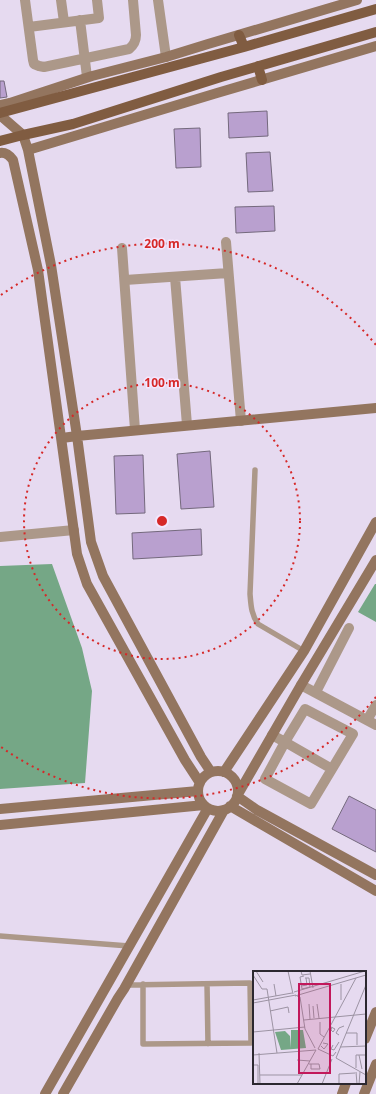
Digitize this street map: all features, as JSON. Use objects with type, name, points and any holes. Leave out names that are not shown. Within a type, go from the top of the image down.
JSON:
[{"type":"main road","points":[[0,105],[87,77],[166,57],[358,0]]},
{"type":"main road","points":[[0,114],[376,9]]},
{"type":"main road","points":[[0,141],[73,124],[220,77],[376,32]]},
{"type":"main road","points":[[239,35],[244,47]]},
{"type":"main road","points":[[28,150],[376,46]]},
{"type":"main road","points":[[258,66],[262,80]]},
{"type":"main road","points":[[0,114],[23,135],[28,150],[51,265],[77,436],[91,542],[103,576],[201,757],[211,772]]},
{"type":"main road","points":[[0,153],[3,152],[7,154],[13,160],[38,270],[77,554],[87,584],[199,787]]},
{"type":"main road","points":[[62,438],[376,408]]},
{"type":"main road","points":[[224,772],[304,651],[376,522]]},
{"type":"main road","points":[[238,796],[238,788],[235,780],[224,772],[211,772],[205,775],[199,787],[199,797],[206,806],[216,811],[227,808],[235,802],[301,685],[376,560]]},
{"type":"main road","points":[[0,809],[199,787]]},
{"type":"main road","points":[[238,796],[257,810],[376,875]]},
{"type":"main road","points":[[0,825],[206,806]]},
{"type":"main road","points":[[45,1094],[130,946],[206,806]]},
{"type":"main road","points":[[227,808],[376,891]]},
{"type":"main road","points":[[63,1094],[227,808]]},
{"type":"main road","points":[[366,1036],[376,1012]]},
{"type":"main road","points":[[364,1094],[376,1064]]},
{"type":"main road","points":[[342,1094],[346,1084]]},
{"type":"street","points":[[25,0],[34,64],[44,67],[129,48],[133,45],[136,40],[133,0]]},
{"type":"street","points":[[61,0],[64,22]]},
{"type":"street","points":[[28,27],[99,18],[97,0]]},
{"type":"street","points":[[158,0],[166,57]]},
{"type":"street","points":[[80,20],[87,77]]},
{"type":"street","points":[[226,242],[241,420]]},
{"type":"street","points":[[122,248],[135,430]]},
{"type":"street","points":[[125,280],[228,273]]},
{"type":"street","points":[[175,277],[187,425]]},
{"type":"street","points":[[0,537],[74,530]]},
{"type":"street","points":[[316,692],[349,628]]},
{"type":"street","points":[[301,685],[372,723],[376,706]]},
{"type":"street","points":[[305,709],[353,734],[311,804],[265,779],[285,742],[305,709]]},
{"type":"street","points":[[272,735],[332,769]]},
{"type":"lane","points":[[255,470],[250,594],[251,610],[258,624],[304,651]]},
{"type":"lane","points":[[0,936],[130,946]]},
{"type":"lane","points":[[126,985],[143,984],[250,983],[251,1043],[143,1044],[143,984]]},
{"type":"lane","points":[[207,984],[208,1044]]},
{"type":"green space","points":[[52,564],[82,648],[92,691],[85,783],[0,789],[0,566]]},
{"type":"green space","points":[[376,584],[376,622],[358,612]]},
{"type":"building","points":[[0,81],[4,81],[7,97],[0,98]]},
{"type":"building","points":[[267,111],[268,136],[229,138],[228,113]]},
{"type":"building","points":[[200,128],[201,167],[176,168],[174,129]]},
{"type":"building","points":[[270,152],[273,191],[248,192],[246,153]]},
{"type":"building","points":[[274,206],[275,231],[236,233],[235,207]]},
{"type":"building","points":[[210,451],[214,507],[181,509],[177,454]]},
{"type":"building","points":[[143,455],[145,513],[116,514],[114,456]]},
{"type":"building","points":[[201,529],[202,555],[133,559],[132,533]]},
{"type":"building","points":[[349,796],[376,810],[376,852],[332,829]]}]
